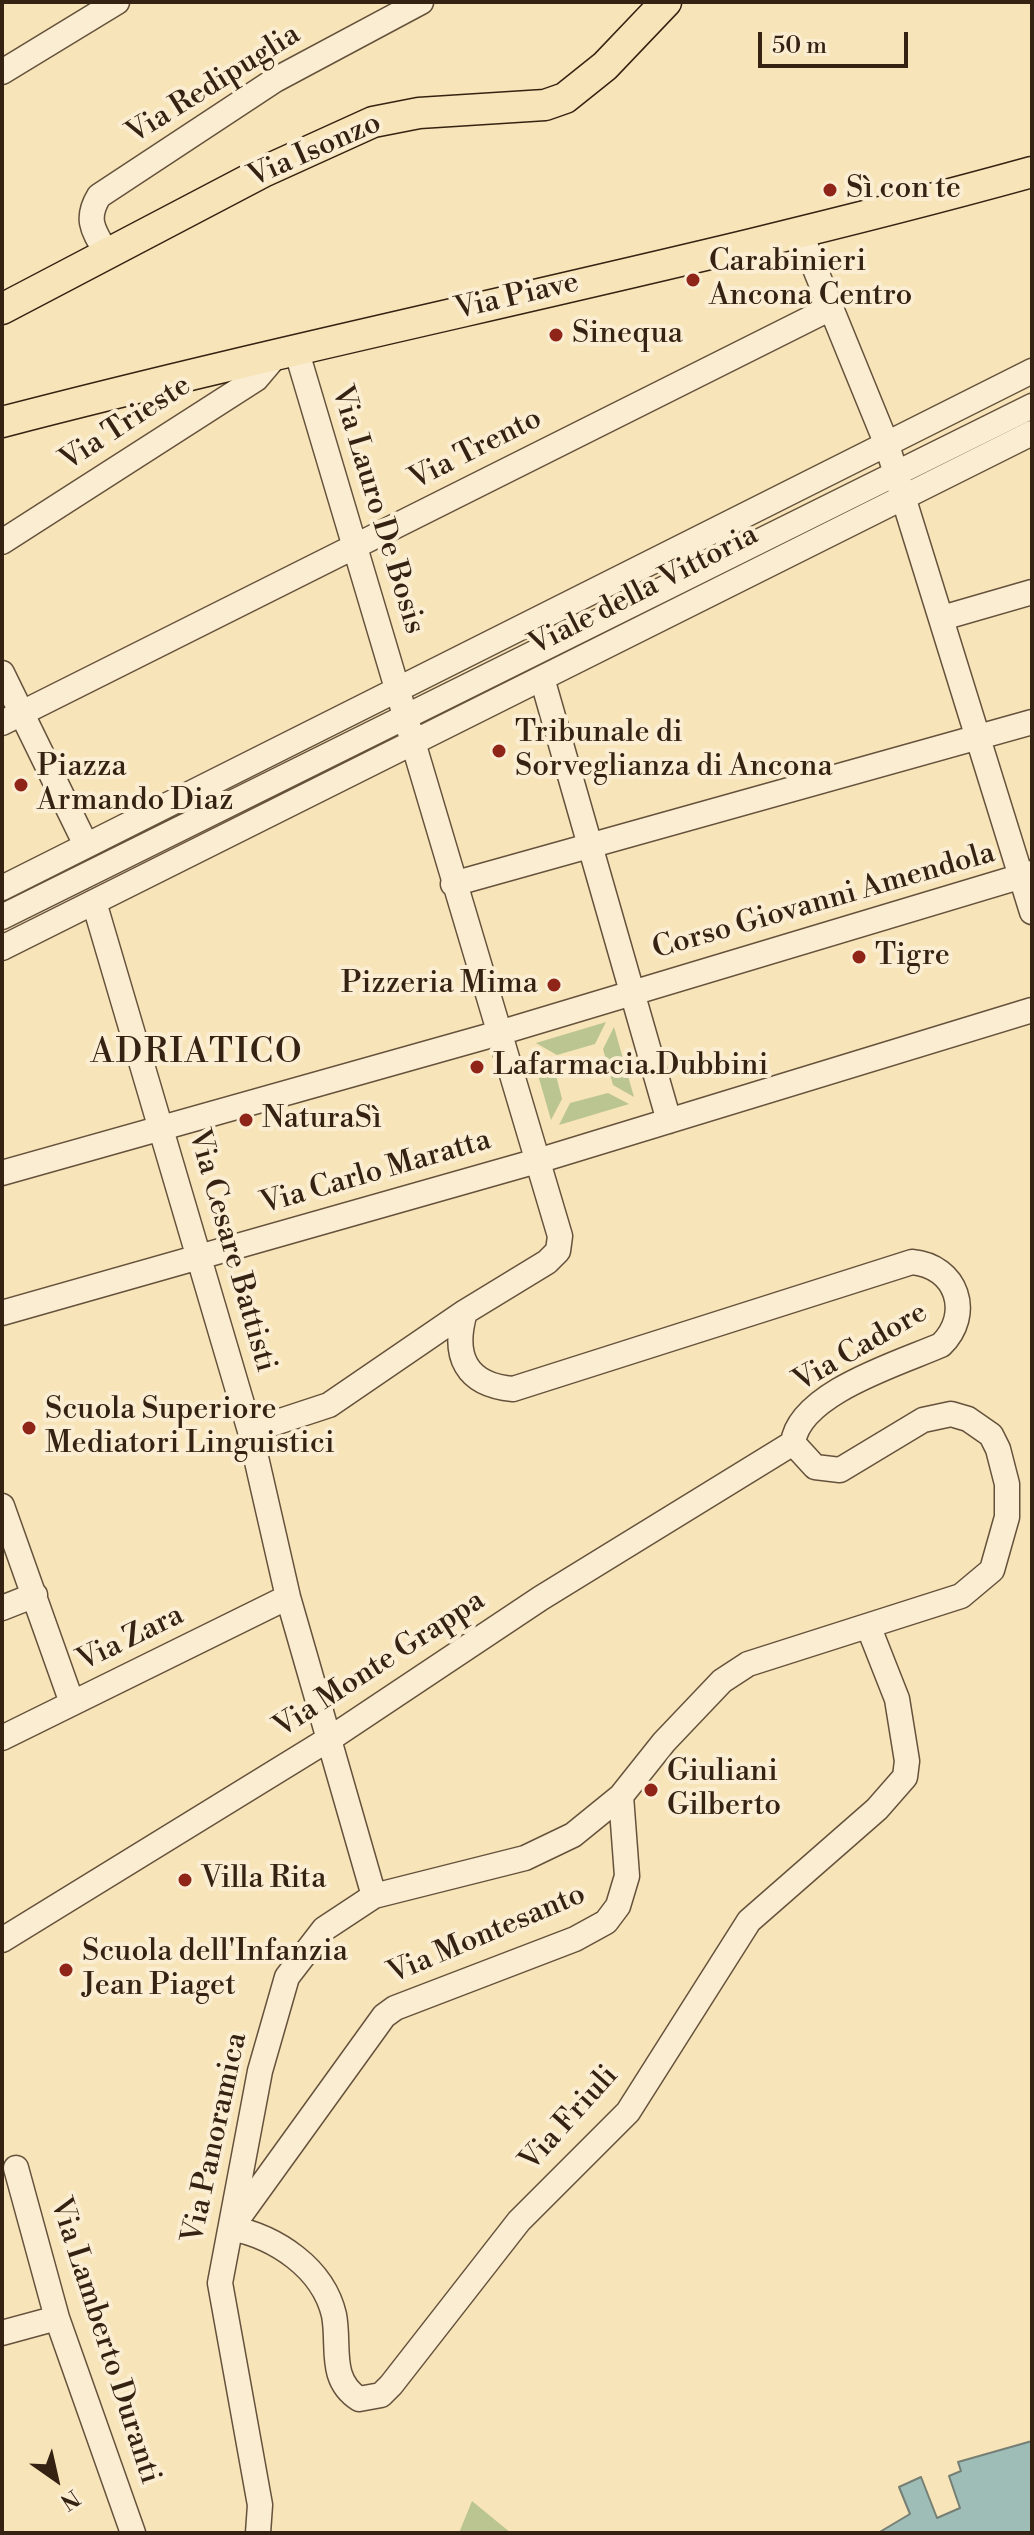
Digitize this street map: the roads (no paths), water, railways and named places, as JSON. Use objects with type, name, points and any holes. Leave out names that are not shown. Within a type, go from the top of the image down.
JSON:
[{"type":"main road","name":"Via Isonzo","points":[[2,309],[265,171],[373,122],[419,113],[545,105],[565,98],[605,66],[666,2]]},
{"type":"main road","name":"Via Piave","points":[[2,422],[287,351],[800,232],[1032,172]]},
{"type":"street","points":[[2,72],[117,2]]},
{"type":"street","name":"Via Redipuglia","points":[[106,252],[90,226],[91,210],[99,196],[275,80],[421,2]]},
{"type":"street","points":[[800,232],[887,445],[1026,875],[1032,912]]},
{"type":"street","name":"Via Trento","points":[[12,718],[831,308]]},
{"type":"street","name":"Via Trieste","points":[[2,542],[256,379],[287,351]]},
{"type":"street","name":"Via Lauro De Bosis","points":[[287,351],[355,546],[398,688]]},
{"type":"street","name":"Viale della Vittoria","points":[[2,888],[1032,371]]},
{"type":"street","name":"Viale della Vittoria","points":[[2,917],[1032,406]]},
{"type":"street","name":"Viale della Vittoria","points":[[2,948],[1032,433]]},
{"type":"street","points":[[942,618],[1032,592]]},
{"type":"street","points":[[2,673],[12,718],[86,845]]},
{"type":"street","points":[[542,678],[669,1121],[1032,1010]]},
{"type":"street","points":[[250,1431],[329,1405],[465,1312],[547,1262],[558,1251],[560,1236],[453,884],[398,688]]},
{"type":"street","points":[[453,884],[1032,722]]},
{"type":"street","name":"Corso Giovanni Amendola","points":[[499,1033],[1026,875]]},
{"type":"street","name":"Via Cesare Battisti","points":[[94,902],[250,1431],[288,1597],[374,1896]]},
{"type":"street","points":[[2,1173],[499,1033]]},
{"type":"street","name":"Via Carlo Maratta","points":[[2,1313],[669,1121]]},
{"type":"street","name":"Via Cadore","points":[[465,1312],[460,1341],[469,1371],[492,1387],[513,1389],[912,1262],[925,1263],[940,1271],[950,1282],[960,1306],[952,1334],[941,1345],[822,1401],[801,1420],[793,1443],[815,1467],[840,1470],[923,1420],[951,1414],[978,1425],[991,1435],[1007,1484],[1007,1517],[992,1570],[961,1596],[869,1628]]},
{"type":"street","name":"Via Monte Grappa","points":[[2,1940],[329,1739],[541,1598],[793,1443]]},
{"type":"street","points":[[2,1506],[72,1703]]},
{"type":"street","points":[[2,1608],[35,1595]]},
{"type":"street","name":"Via Zara","points":[[2,1738],[288,1597]]},
{"type":"street","name":"Via Panoramica","points":[[258,2533],[261,2523],[255,2475],[220,2283],[223,2253],[231,2228],[260,2071],[287,1977],[324,1929],[374,1896],[550,1849],[595,1819],[621,1796],[664,1742],[722,1681],[775,1653],[869,1628]]},
{"type":"street","name":"Via Friuli","points":[[231,2228],[255,2233],[310,2268],[328,2296],[334,2318],[340,2380],[348,2392],[359,2399],[381,2395],[519,2221],[628,2112],[749,1921],[877,1809],[905,1777],[907,1761],[897,1699],[869,1628]]},
{"type":"street","name":"Via Montesanto","points":[[231,2228],[384,2016],[395,2008],[575,1939],[606,1922],[618,1906],[627,1876],[621,1796]]},
{"type":"street","name":"Via Lamberto Duranti","points":[[16,2168],[57,2318],[133,2533]]},
{"type":"street","points":[[2,2333],[57,2318]]},
{"type":"water","points":[[1032,2441],[1032,2533],[878,2533],[910,2514],[899,2487],[921,2477],[937,2518],[960,2508],[949,2476],[961,2471],[958,2462]]},
{"type":"place","name":"Sì con te","points":[[830,190]]},
{"type":"place","name":"Carabinieri Ancona Centro","points":[[693,280]]},
{"type":"place","name":"Sinequa","points":[[556,335]]},
{"type":"place","name":"Tribunale di Sorveglianza di Ancona","points":[[499,751]]},
{"type":"place","name":"Piazza Armando Diaz","points":[[21,785]]},
{"type":"place","name":"Tigre","points":[[859,957]]},
{"type":"place","name":"Pizzeria Mima","points":[[554,985]]},
{"type":"place","name":"Lafarmacia.Dubbini","points":[[477,1067]]},
{"type":"place","name":"NaturaSì","points":[[246,1120]]},
{"type":"place","name":"Scuola Superiore Mediatori Linguistici","points":[[29,1428]]},
{"type":"place","name":"Giuliani Gilberto","points":[[651,1790]]},
{"type":"place","name":"Villa Rita","points":[[185,1880]]},
{"type":"place","name":"Scuola dell'Infanzia Jean Piaget","points":[[66,1970]]},
{"type":"district","name":"ADRIATICO","points":[[197,1054]]}]
